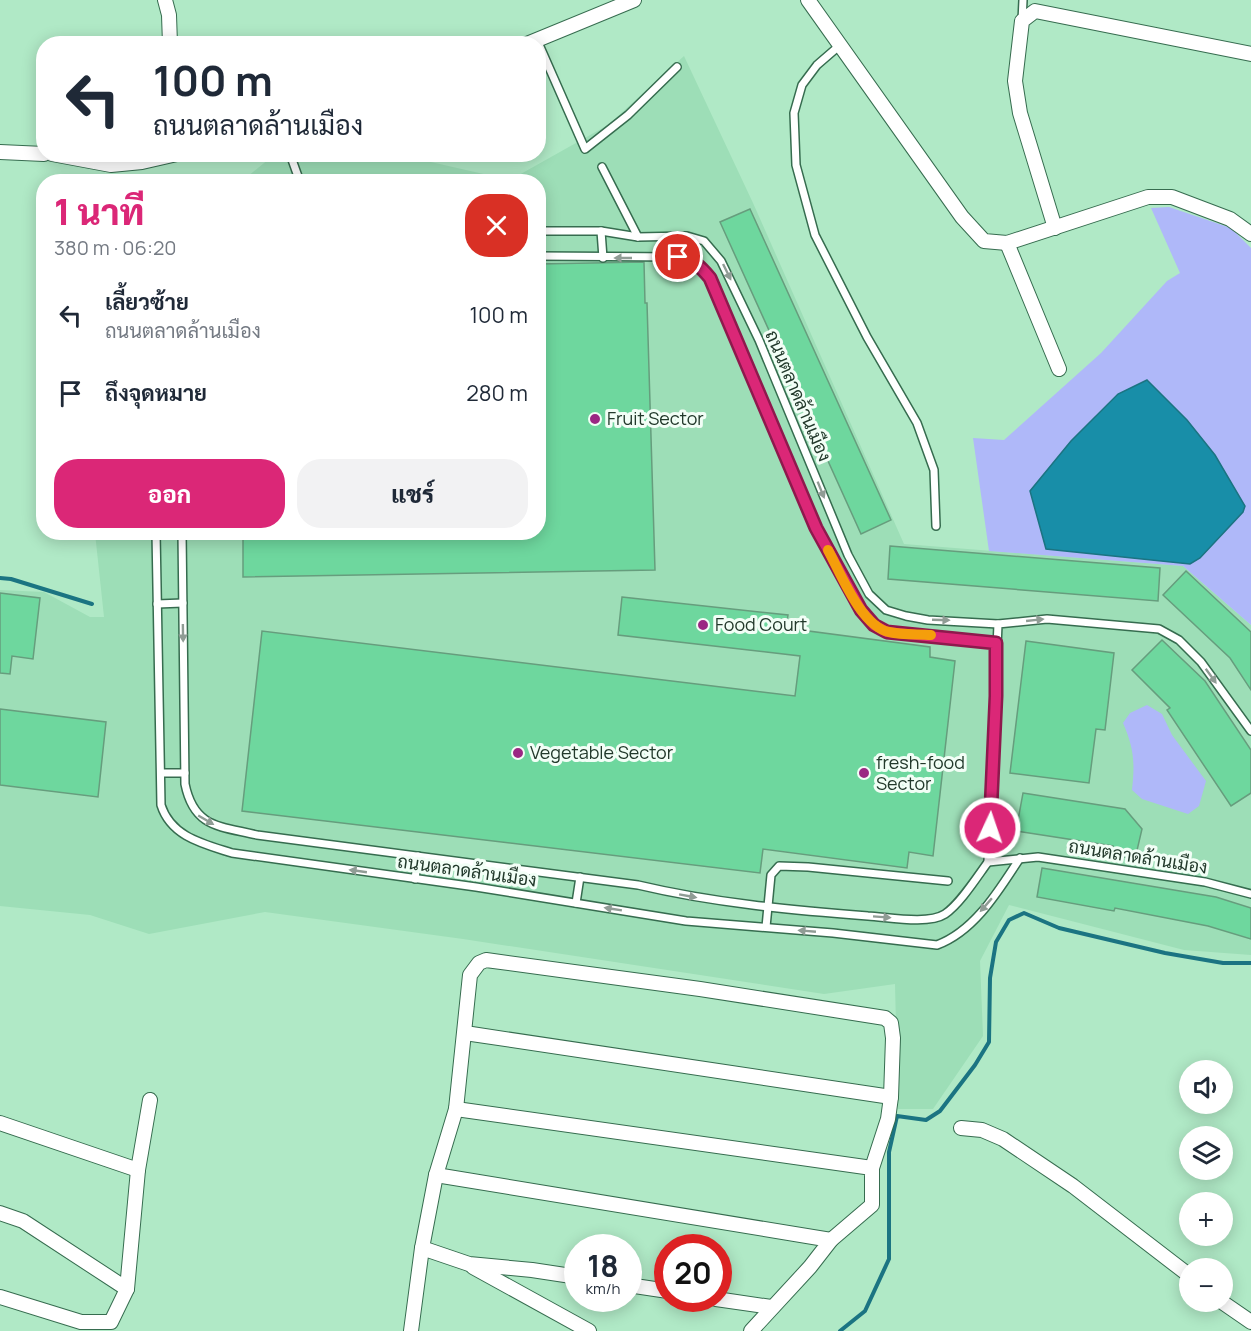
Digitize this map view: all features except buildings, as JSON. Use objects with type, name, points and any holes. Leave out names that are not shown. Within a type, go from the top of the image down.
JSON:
[{"type":"street","points":[[165,0],[169,15],[170,36]]},
{"type":"street","points":[[546,36],[634,0]]},
{"type":"street","points":[[808,0],[962,217],[984,241],[1007,243],[1148,197],[1172,197],[1230,219],[1251,234]]},
{"type":"street","points":[[1055,228],[1020,113],[1015,81],[1022,21],[1035,11],[1251,54]]},
{"type":"street","points":[[0,152],[36,154]]},
{"type":"street","points":[[95,162],[111,165],[142,162]]},
{"type":"street","points":[[1007,243],[1059,369]]},
{"type":"street","points":[[415,1329],[422,1248],[436,1175],[456,1109],[470,975],[479,963],[486,960],[868,1014],[885,1017],[891,1023],[893,1038],[891,1096],[888,1119],[872,1168],[873,1206],[831,1240],[810,1267],[750,1331]]},
{"type":"street","points":[[465,1033],[891,1096]]},
{"type":"street","points":[[0,1297],[81,1322],[111,1322],[128,1289],[138,1170],[150,1100]]},
{"type":"street","points":[[456,1109],[872,1168]]},
{"type":"street","points":[[0,1123],[138,1170]]},
{"type":"street","points":[[961,1128],[982,1130],[1004,1139],[1073,1186],[1179,1268]]},
{"type":"street","points":[[436,1175],[831,1240]]},
{"type":"street","points":[[0,1213],[23,1221],[128,1289]]},
{"type":"street","points":[[422,1248],[469,1264],[590,1331]]},
{"type":"street","points":[[469,1264],[564,1275]]},
{"type":"street","points":[[732,1302],[771,1308]]},
{"type":"street","points":[[1233,1310],[1251,1322]]},
{"type":"lane","points":[[1022,21],[1023,0]]},
{"type":"lane","points":[[839,46],[816,65],[802,85],[794,113],[796,165],[815,235],[867,337],[917,423],[934,470],[936,526]]},
{"type":"lane","points":[[546,70],[585,149],[628,115],[677,67]]},
{"type":"lane","points":[[602,166],[638,237]]},
{"type":"lane","name":"ถนนตลาดล้านเมือง","points":[[546,231],[601,231],[638,237],[687,236],[704,241],[721,261],[759,340],[848,555],[869,594],[886,610],[928,620],[998,624],[1047,619],[1159,629],[1179,640],[1201,662],[1251,731]]},
{"type":"lane","points":[[601,231],[603,258]]},
{"type":"lane","name":"ถนนตลาดล้านเมือง","points":[[546,256],[678,257],[699,264],[710,278],[816,528],[861,610],[874,625],[887,632],[996,643]]},
{"type":"lane","name":"ถนนตลาดล้านเมือง","points":[[156,540],[162,806],[165,818],[177,830],[195,841],[232,853],[686,921],[937,945],[952,939],[971,922],[1002,886],[1020,858]]},
{"type":"lane","name":"ถนนตลาดล้านเมือง","points":[[182,540],[185,773],[189,802],[198,815],[214,825],[257,835],[638,885],[696,898],[768,907],[922,920],[945,914],[988,862],[1020,858],[1038,857],[1205,882],[1251,894]]},
{"type":"lane","points":[[157,604],[183,603]]},
{"type":"lane","points":[[988,862],[998,624]]},
{"type":"lane","points":[[161,773],[185,773]]},
{"type":"lane","points":[[415,879],[418,856]]},
{"type":"lane","points":[[766,927],[771,875],[773,870],[779,866],[948,881]]},
{"type":"lane","points":[[576,903],[580,877]]},
{"type":"shaded area","points":[[684,56],[753,203],[904,544],[1183,566],[1251,625],[1251,955],[1184,950],[1009,905],[980,961],[983,1036],[933,1109],[898,1109],[895,984],[824,994],[463,939],[265,912],[149,934],[90,915],[0,906],[0,590],[44,592],[90,617],[104,617],[96,540],[546,540],[546,174],[521,174],[546,162],[546,160],[608,125]]},
{"type":"shaded area","points":[[265,162],[431,162],[484,174],[251,174]]},
{"type":"shaded area","points":[[1169,207],[1231,228],[1251,248],[1251,625],[1183,566],[989,551],[973,438],[1004,440],[1101,353],[1167,281],[1180,273],[1151,208]]},
{"type":"shaded area","points":[[1147,380],[1187,420],[1215,455],[1245,506],[1243,512],[1200,558],[1190,564],[1046,549],[1030,491],[1071,441],[1118,394]]},
{"type":"shaded area","points":[[1147,705],[1162,714],[1172,735],[1206,781],[1199,806],[1188,814],[1142,799],[1132,790],[1133,756],[1123,723],[1130,713]]},
{"type":"waterway","points":[[0,578],[11,579],[92,604]]},
{"type":"waterway","points":[[840,1331],[865,1311],[889,1259],[889,1152],[897,1116],[926,1120],[940,1111],[975,1065],[989,1042],[990,978],[996,942],[1009,920],[1024,913],[1059,928],[1165,953],[1223,963],[1251,963]]},
{"type":"slow traffic","points":[[828,550],[861,610],[874,625],[887,632],[931,635]]},
{"type":"place","name":"Fruit Sector","points":[[595,419]]},
{"type":"place","name":"Food Court","points":[[703,625]]},
{"type":"place","name":"Vegetable Sector","points":[[518,753]]},
{"type":"place","name":"fresh-food Sector","points":[[864,773]]},
{"type":"route","points":[[678,257],[699,264],[710,278],[816,528],[861,610],[874,625],[887,632],[996,643],[990,828]]}]
